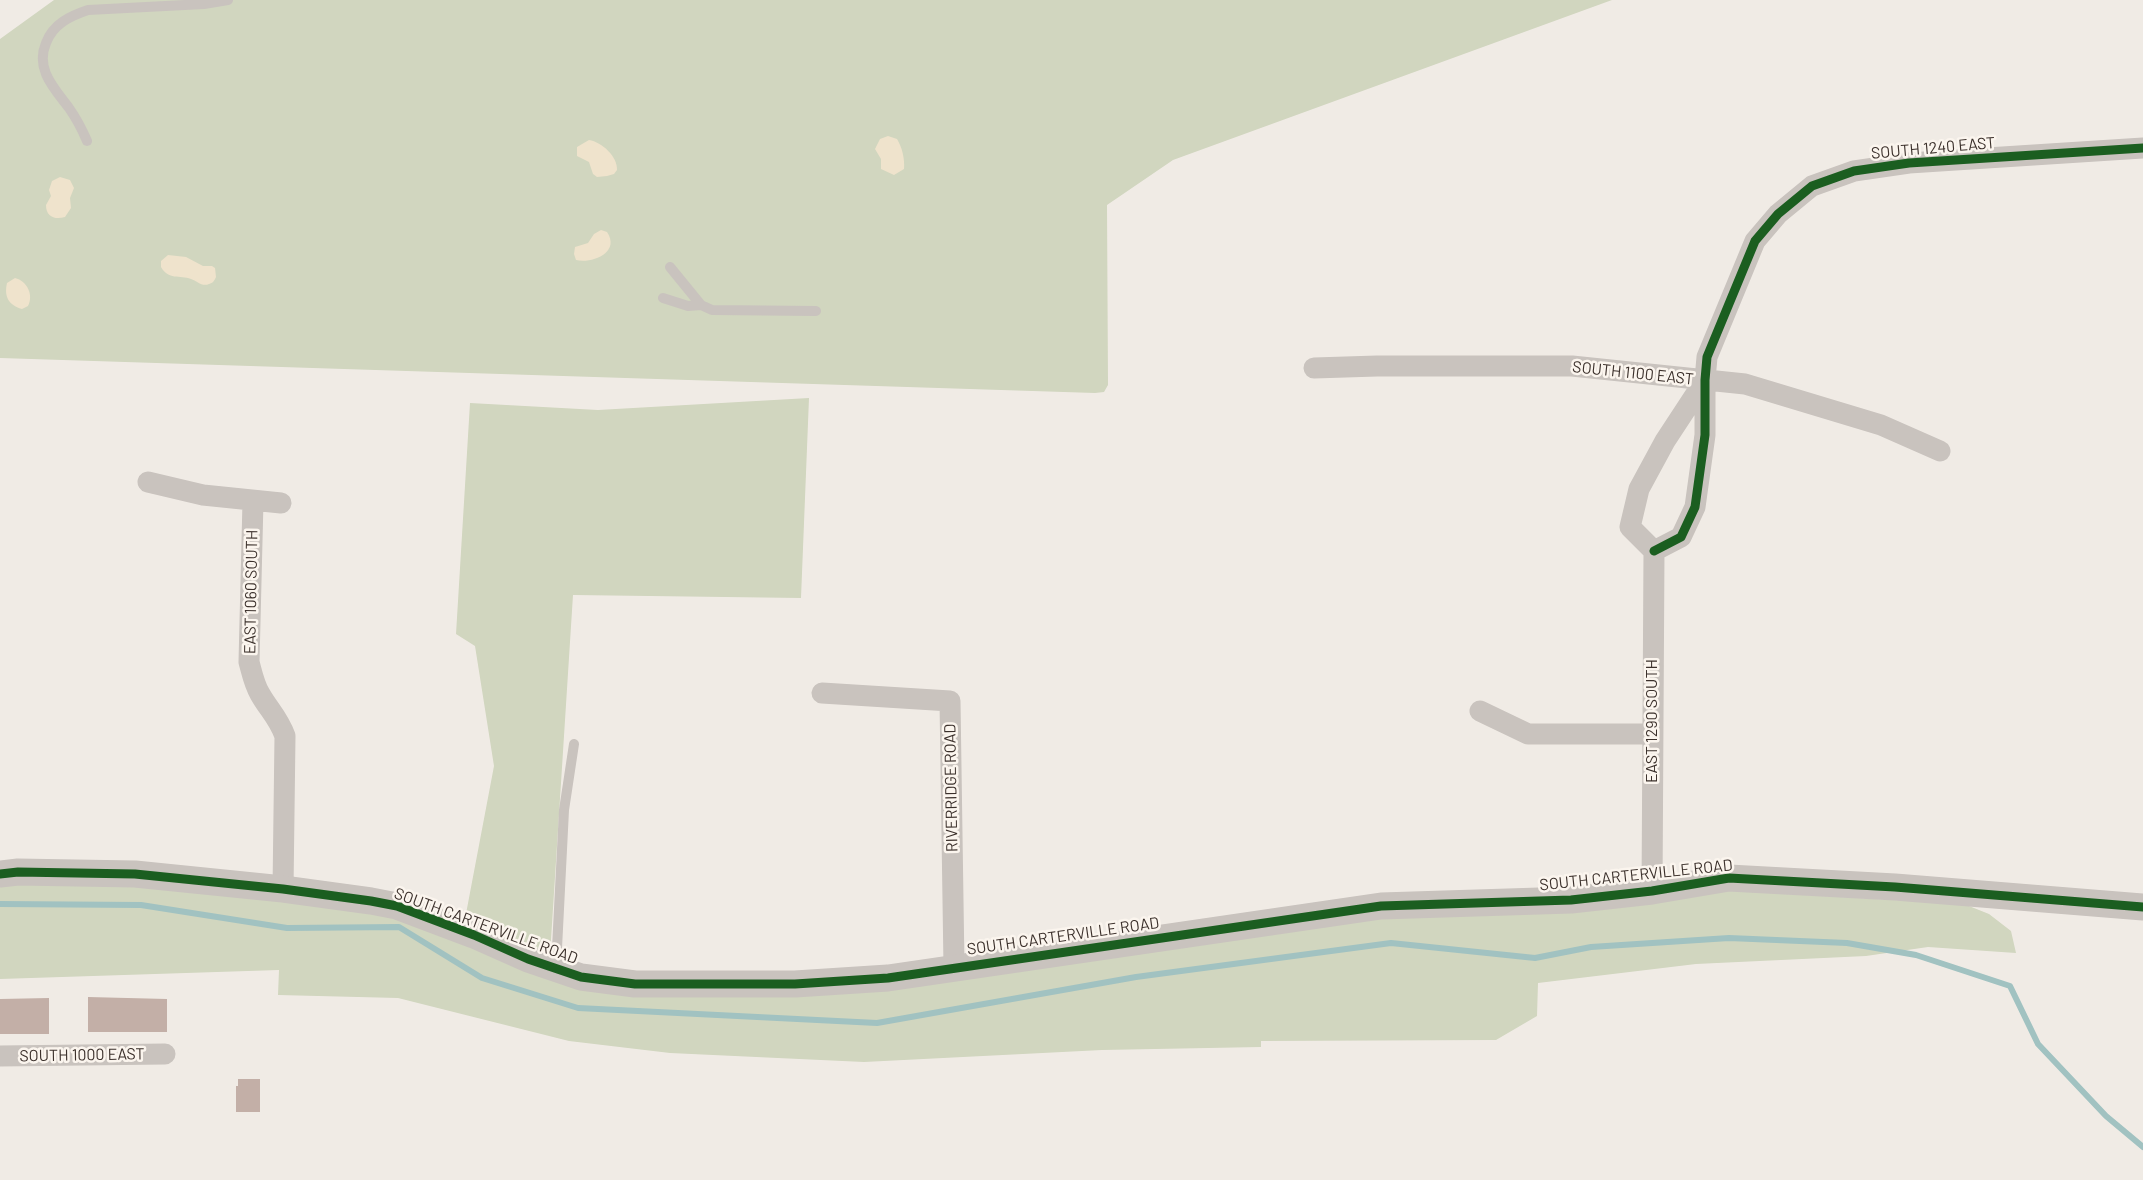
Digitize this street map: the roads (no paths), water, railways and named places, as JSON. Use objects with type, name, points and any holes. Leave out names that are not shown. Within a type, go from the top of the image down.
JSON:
[{"type":"street","name":"SOUTH 1240 EAST","points":[[1705,380],[1707,357],[1755,241],[1778,214],[1812,186],[1854,171],[1909,163],[2143,148]]},
{"type":"street","name":"SOUTH 1100 EAST","points":[[1314,368],[1572,366],[1745,384],[1881,424],[1940,451]]},
{"type":"street","points":[[1705,380],[1705,435],[1695,507],[1681,537],[1654,551],[1630,527],[1639,489],[1665,441],[1705,380]]},
{"type":"street","points":[[148,482],[203,495],[281,503]]},
{"type":"street","name":"EAST 1060 SOUTH","points":[[254,501],[249,662],[253,681],[280,723],[285,736],[283,889]]},
{"type":"street","name":"EAST 1290 SOUTH","points":[[1652,891],[1654,551]]},
{"type":"street","name":"RIVERRIDGE ROAD","points":[[822,693],[950,701],[954,967]]},
{"type":"street","points":[[1480,711],[1528,734],[1652,734]]},
{"type":"street","name":"SOUTH CARTERVILLE ROAD","points":[[0,874],[18,872],[135,874],[354,898],[397,906],[556,968],[600,981],[635,984],[795,984],[888,978],[1381,906],[1571,900],[1652,891],[1729,878],[1895,887],[2143,907]]},
{"type":"street","name":"SOUTH 1000 EAST","points":[[0,1056],[165,1054]]},
{"type":"lane","points":[[87,141],[76,119],[47,78],[42,64],[44,46],[51,32],[60,23],[88,10],[204,4],[228,0]]},
{"type":"lane","points":[[669,267],[701,305],[712,310],[816,311]]},
{"type":"lane","points":[[663,298],[688,306],[701,305]]},
{"type":"lane","points":[[556,968],[564,810],[574,744]]},
{"type":"waterway","points":[[0,904],[141,905],[287,928],[399,927],[482,978],[578,1008],[877,1023],[1136,977],[1391,943],[1535,958],[1591,947],[1729,938],[1847,943],[1916,955],[2010,986],[2038,1044],[2106,1116],[2143,1147]]}]
